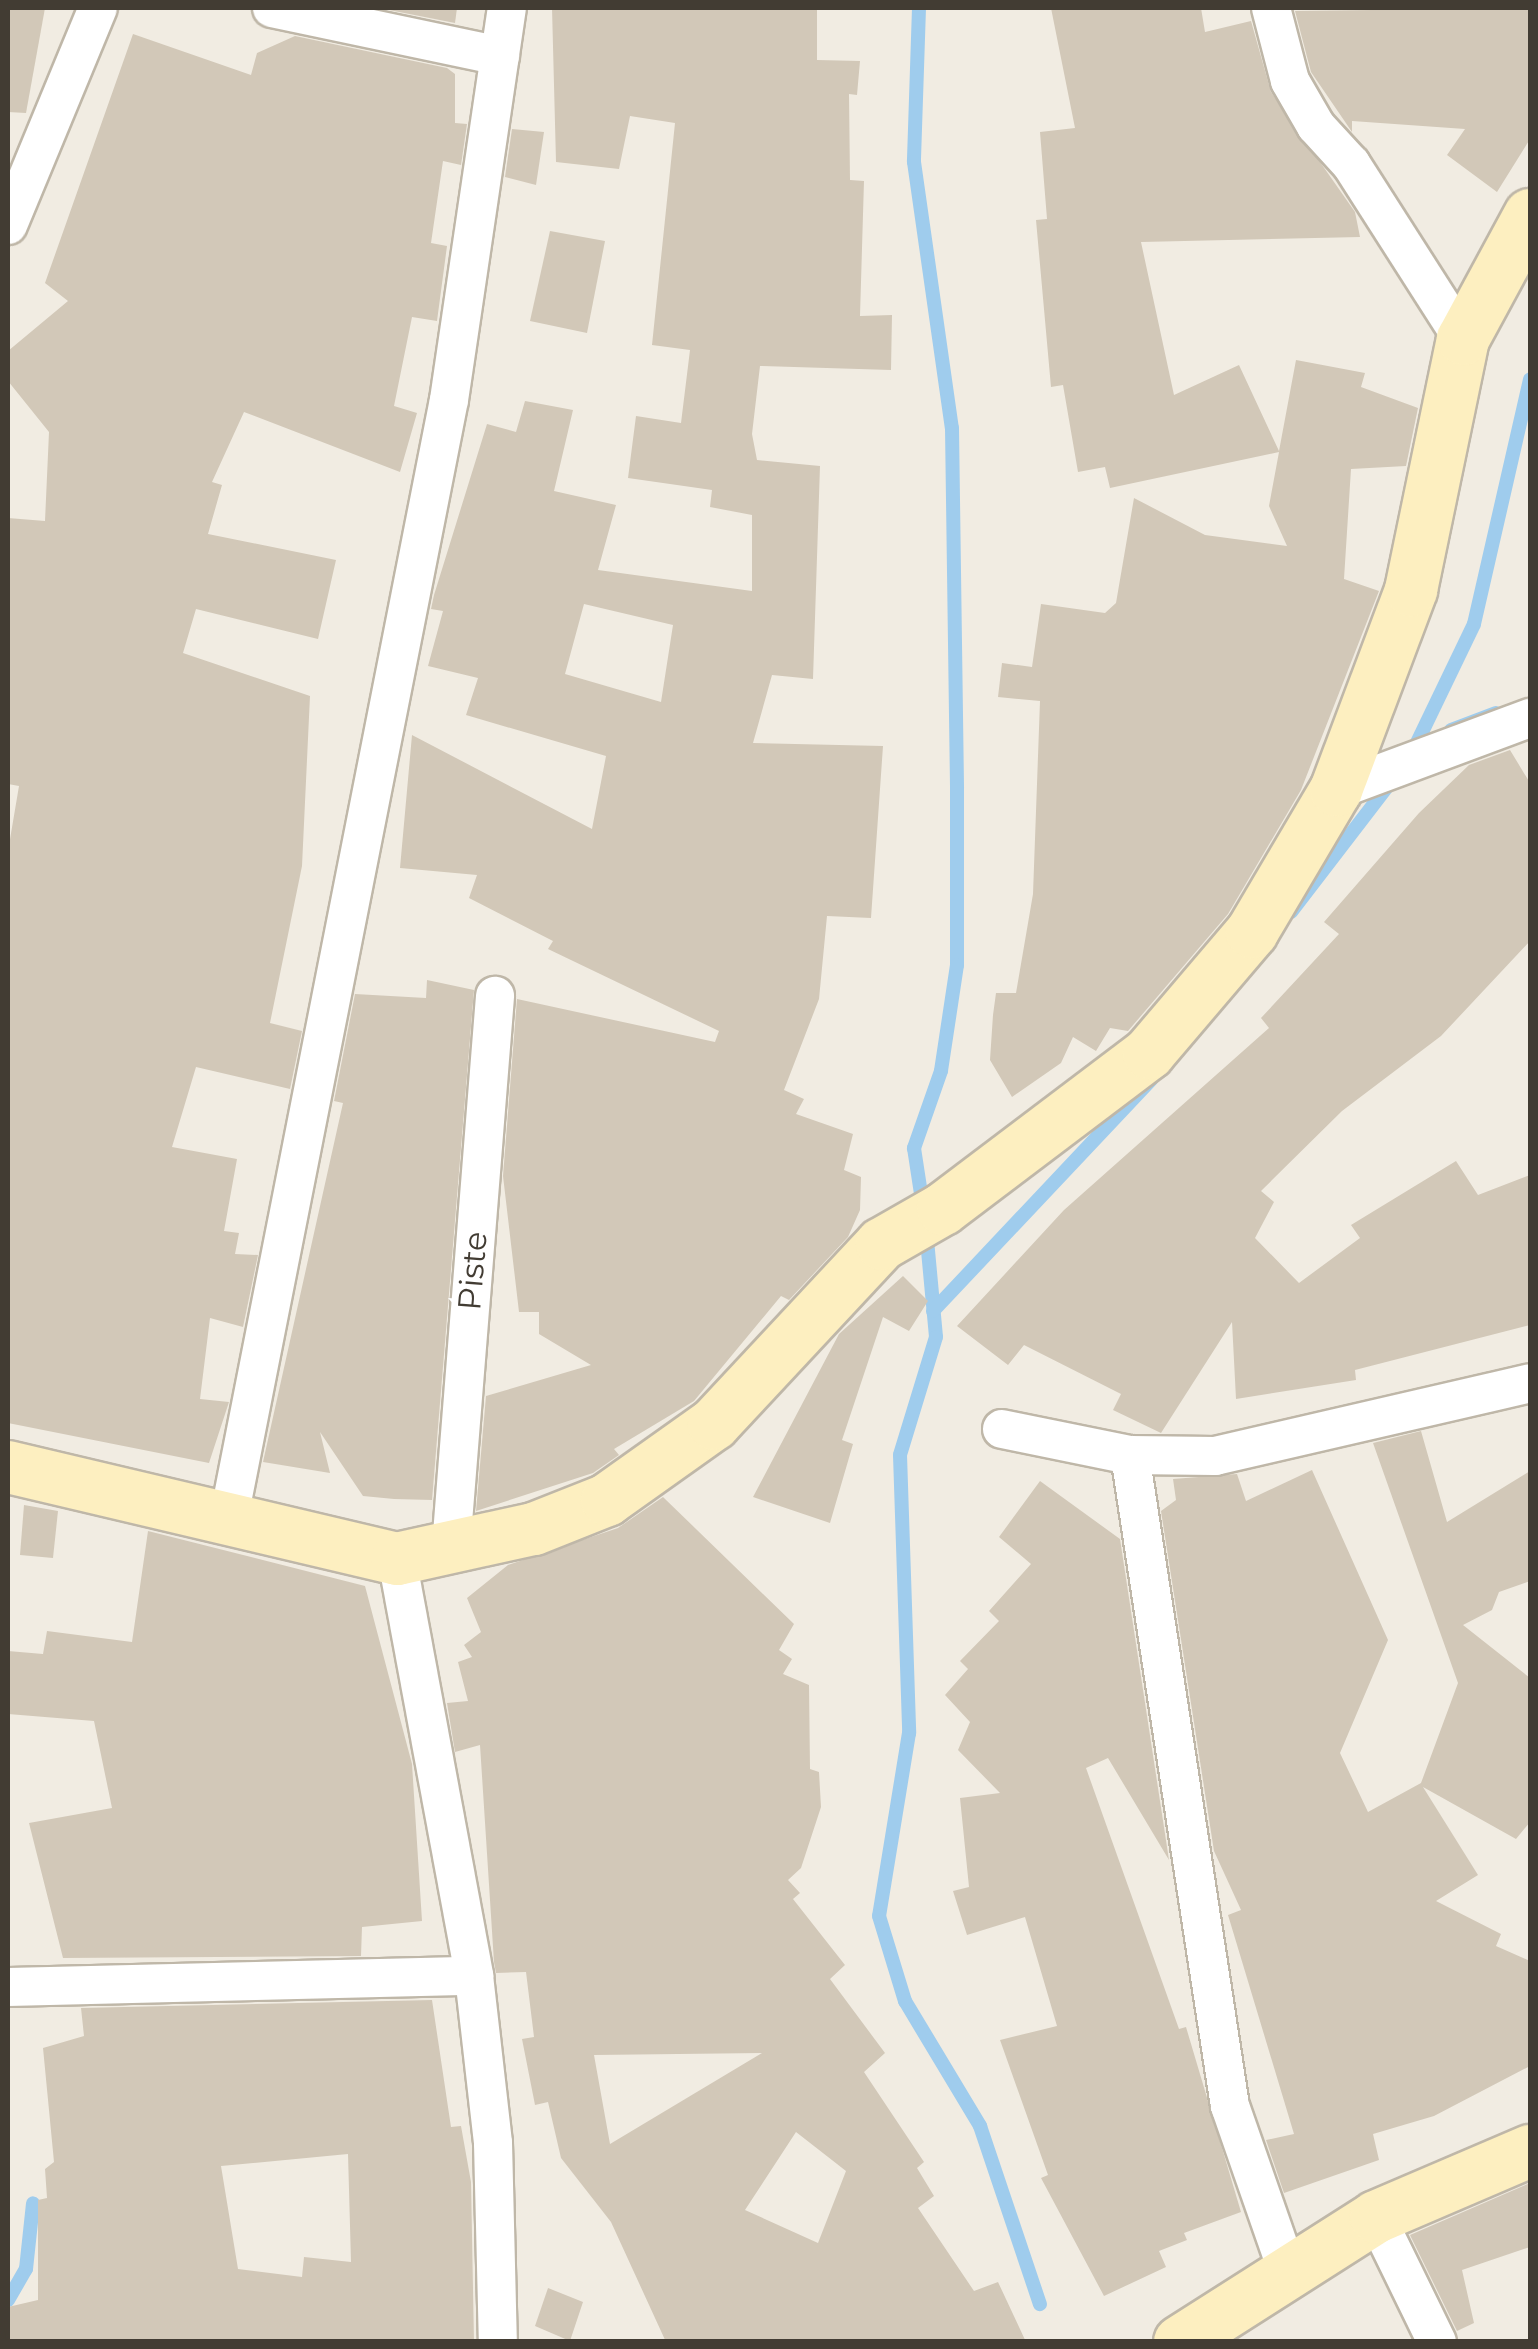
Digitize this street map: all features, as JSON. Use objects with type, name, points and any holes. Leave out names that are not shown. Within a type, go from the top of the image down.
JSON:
[{"type":"main road","points":[[8,1467],[398,1558],[534,1529],[607,1500],[714,1424],[882,1244],[943,1209],[1148,1052],[1252,932],[1336,790],[1411,590],[1463,339],[1530,215]]},
{"type":"main road","points":[[1180,2342],[1376,2216],[1530,2152]]},
{"type":"street","points":[[8,224],[98,8]]},
{"type":"street","points":[[272,8],[500,56]]},
{"type":"street","points":[[229,1517],[449,400],[508,8]]},
{"type":"street","points":[[1271,8],[1290,82],[1316,126],[1351,164],[1463,339]]},
{"type":"street","points":[[1336,790],[1530,718]]},
{"type":"street","name":"Piste","points":[[451,1547],[496,996]]},
{"type":"street","points":[[1002,1429],[1130,1455],[1259,1450],[1530,1382]]},
{"type":"street","points":[[1130,1455],[1230,2106],[1288,2273]]},
{"type":"street","points":[[398,1558],[474,1976],[493,2143],[498,2342]]},
{"type":"street","points":[[8,1987],[474,1976]]},
{"type":"street","points":[[1376,2216],[1437,2342]]},
{"type":"building","points":[[8,8],[45,8],[26,113],[8,112]]},
{"type":"building","points":[[379,8],[457,8],[455,23]]},
{"type":"building","points":[[552,8],[817,8],[817,60],[860,61],[857,95],[849,94],[850,180],[864,181],[860,316],[892,315],[891,370],[760,366],[752,434],[757,460],[820,466],[813,679],[772,675],[753,743],[883,746],[871,918],[827,916],[819,999],[784,1090],[804,1099],[796,1114],[853,1134],[844,1170],[861,1177],[860,1210],[848,1237],[789,1300],[781,1296],[694,1401],[614,1449],[619,1455],[593,1473],[476,1511],[486,1396],[591,1365],[539,1334],[539,1312],[519,1312],[503,1176],[517,999],[715,1042],[719,1031],[548,949],[553,941],[469,898],[477,875],[400,868],[412,735],[592,829],[606,756],[466,715],[478,678],[428,666],[443,611],[431,609],[434,595],[487,424],[516,432],[525,401],[573,410],[554,491],[616,505],[598,570],[752,591],[752,515],[710,507],[712,490],[628,478],[636,416],[681,423],[690,350],[652,345],[675,123],[630,116],[619,169],[556,162]],"holes":[[[584,604],[673,625],[661,702],[565,674]]]},
{"type":"building","points":[[1051,8],[1201,8],[1205,32],[1251,21],[1271,92],[1355,212],[1360,237],[1141,242],[1174,395],[1239,365],[1279,451],[1296,360],[1365,373],[1361,387],[1418,408],[1406,466],[1351,469],[1344,579],[1379,591],[1301,790],[1228,914],[1128,1031],[1110,1028],[1096,1051],[1073,1037],[1061,1063],[1012,1097],[990,1060],[993,1015],[996,993],[1016,993],[1033,894],[1040,701],[998,697],[1002,663],[1032,667],[1041,604],[1105,613],[1116,603],[1134,498],[1205,535],[1287,546],[1269,506],[1279,452],[1110,488],[1105,467],[1078,472],[1063,385],[1051,387],[1036,220],[1047,219],[1040,132],[1075,128]]},
{"type":"building","points":[[1530,8],[1530,139],[1497,192],[1447,155],[1465,129],[1352,121],[1352,132],[1311,72],[1295,11]]},
{"type":"building","points":[[133,34],[251,75],[257,53],[295,36],[447,68],[455,74],[455,123],[467,124],[461,165],[443,161],[431,243],[447,246],[437,321],[412,317],[394,406],[417,413],[400,472],[244,412],[212,482],[222,485],[208,534],[336,560],[318,639],[196,609],[183,653],[310,696],[302,866],[270,1023],[302,1031],[290,1089],[196,1067],[172,1147],[237,1159],[224,1231],[239,1233],[235,1254],[258,1255],[243,1327],[210,1318],[200,1399],[229,1402],[209,1463],[8,1423],[8,851],[19,786],[8,784],[8,518],[45,521],[49,432],[8,381],[8,351],[68,301],[45,283]]},
{"type":"building","points":[[512,129],[544,132],[536,185],[505,177]]},
{"type":"building","points":[[550,231],[605,241],[587,333],[530,321]]},
{"type":"building","points":[[1510,750],[1530,783],[1530,941],[1441,1036],[1342,1111],[1261,1191],[1274,1202],[1255,1238],[1299,1283],[1360,1238],[1351,1225],[1456,1161],[1478,1195],[1530,1175],[1530,1325],[1355,1370],[1356,1380],[1236,1399],[1232,1322],[1161,1433],[1113,1410],[1121,1394],[1024,1345],[1008,1365],[957,1326],[1064,1210],[1269,1028],[1261,1018],[1339,934],[1324,922],[1419,813],[1469,765]]},
{"type":"building","points":[[427,980],[474,990],[432,1500],[394,1499],[363,1496],[320,1432],[330,1473],[263,1462],[343,1103],[334,1101],[355,994],[426,998]]},
{"type":"building","points":[[903,1276],[928,1301],[909,1331],[883,1317],[842,1440],[853,1444],[830,1523],[753,1497],[839,1334]]},
{"type":"building","points":[[1421,1431],[1447,1522],[1530,1471],[1530,1581],[1499,1592],[1492,1610],[1463,1625],[1530,1678],[1530,1822],[1516,1839],[1423,1787],[1478,1875],[1436,1901],[1501,1934],[1496,1946],[1530,1961],[1530,2066],[1434,2116],[1373,2134],[1379,2160],[1284,2193],[1266,2140],[1294,2134],[1228,1915],[1241,1910],[1214,1851],[1161,1511],[1176,1500],[1173,1479],[1237,1474],[1246,1501],[1312,1470],[1388,1640],[1340,1753],[1368,1812],[1421,1783],[1458,1683],[1373,1443]]},
{"type":"building","points":[[1040,1481],[1120,1539],[1169,1860],[1108,1758],[1086,1768],[1179,2029],[1186,2027],[1241,2212],[1184,2233],[1187,2240],[1159,2251],[1166,2267],[1104,2296],[1041,2178],[1048,2175],[1000,2040],[1057,2026],[1025,1917],[967,1935],[953,1891],[969,1887],[960,1798],[1000,1793],[958,1750],[970,1722],[945,1695],[968,1669],[960,1661],[999,1621],[989,1611],[1031,1564],[999,1537]]},
{"type":"building","points":[[663,1497],[794,1624],[779,1650],[792,1659],[783,1674],[809,1685],[810,1769],[819,1772],[821,1807],[801,1868],[788,1880],[800,1893],[793,1899],[845,1965],[830,1979],[885,2053],[864,2072],[924,2162],[917,2168],[934,2196],[918,2208],[974,2291],[998,2282],[1026,2342],[666,2342],[611,2222],[561,2158],[548,2102],[535,2105],[522,2039],[534,2037],[526,1972],[496,1973],[480,1745],[455,1752],[447,1703],[468,1701],[458,1662],[472,1657],[464,1645],[481,1632],[467,1598],[508,1565],[618,1528]],"holes":[[[762,2053],[610,2144],[594,2055]],[[796,2132],[846,2171],[818,2243],[745,2210]]]},
{"type":"building","points":[[24,1505],[58,1511],[53,1558],[20,1555]]},
{"type":"building","points":[[148,1531],[365,1586],[412,1764],[422,1921],[362,1927],[361,1956],[63,1958],[29,1823],[112,1808],[94,1721],[8,1714],[8,1651],[43,1654],[47,1631],[132,1642]]},
{"type":"building","points":[[432,2000],[451,2127],[461,2126],[471,2182],[474,2342],[8,2342],[8,2307],[38,2300],[38,2200],[47,2198],[45,2169],[54,2162],[43,2048],[84,2036],[81,2008]],"holes":[[[348,2154],[351,2262],[304,2257],[302,2277],[238,2269],[221,2166]]]},
{"type":"building","points":[[1530,2183],[1530,2247],[1462,2270],[1474,2323],[1457,2331],[1410,2235]]},
{"type":"building","points":[[548,2288],[583,2302],[570,2341],[535,2326]]},
{"type":"waterway","points":[[919,8],[914,162],[952,428],[957,789],[957,965],[941,1071],[914,1148],[923,1207]]},
{"type":"waterway","points":[[1412,753],[1474,624],[1530,379]]},
{"type":"waterway","points":[[1451,730],[1496,713]]},
{"type":"waterway","points":[[1291,912],[1393,779]]},
{"type":"waterway","points":[[933,1311],[1152,1079]]},
{"type":"waterway","points":[[926,1229],[936,1337],[900,1455],[909,1733],[879,1916],[905,2001],[980,2126],[1040,2304]]},
{"type":"waterway","points":[[8,2300],[26,2269],[33,2203]]}]
